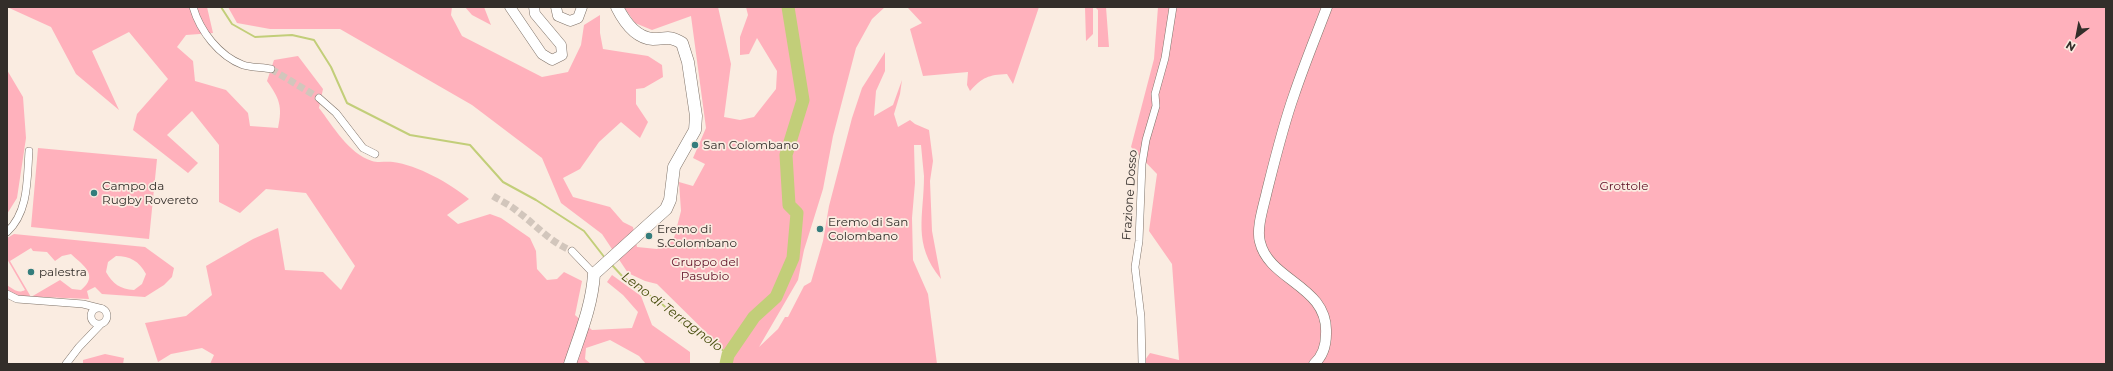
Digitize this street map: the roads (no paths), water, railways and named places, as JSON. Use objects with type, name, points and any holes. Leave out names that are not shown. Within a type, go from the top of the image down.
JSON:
[{"type":"main road","points":[[570,364],[584,327],[597,272],[666,209],[672,189],[674,167],[695,130],[696,116],[688,62],[682,43],[672,37],[651,39],[636,33],[624,22],[617,7]]},
{"type":"street","points":[[193,7],[209,39],[227,56],[244,65],[271,69]]},
{"type":"street","points":[[510,7],[542,54],[552,60],[562,55],[561,45],[535,14],[534,7]]},
{"type":"street","points":[[556,7],[558,16],[570,21],[578,18],[582,7]]},
{"type":"street","name":"Frazione Dosso","points":[[1142,364],[1141,317],[1135,267],[1139,241],[1142,164],[1147,134],[1156,106],[1155,94],[1165,58],[1173,7]]},
{"type":"street","points":[[1314,364],[1324,351],[1326,341],[1326,320],[1318,302],[1268,258],[1260,241],[1261,218],[1277,151],[1294,95],[1327,7]]},
{"type":"street","points":[[319,98],[336,113],[363,148],[374,154]]},
{"type":"street","points":[[7,232],[13,226],[24,205],[29,151]]},
{"type":"street","points":[[572,251],[597,272]]},
{"type":"street","points":[[7,294],[17,299],[83,304],[105,310],[107,315],[105,322],[100,325],[79,347],[66,364]]},
{"type":"street","points":[[99,308],[92,311],[90,316],[94,323],[100,325]]},
{"type":"waterway","name":"Leno di Terragnolo","points":[[221,7],[232,24],[255,37],[292,35],[314,40],[331,67],[347,103],[410,135],[470,145],[503,182],[536,200],[584,231],[605,258]]},
{"type":"waterway","points":[[726,364],[728,355],[754,317],[776,297],[793,258],[797,213],[789,205],[786,155],[803,100],[788,7]]},
{"type":"waterway","name":"Leno di Terragnolo","points":[[611,264],[623,277],[661,303],[682,323],[716,344],[728,355]]},
{"type":"tunnel","points":[[271,69],[319,98]]},
{"type":"tunnel","points":[[493,196],[524,216],[557,243],[572,251]]},
{"type":"place","name":"San Colombano","points":[[695,145]]},
{"type":"place","name":"Campo da Rugby Rovereto","points":[[94,193]]},
{"type":"place","name":"Eremo di San Colombano","points":[[820,229]]},
{"type":"place","name":"Eremo di S.Colombano","points":[[649,236]]},
{"type":"place","name":"palestra","points":[[31,272]]},
{"type":"park label","name":"Grottole","points":[[1624,186]]},
{"type":"park label","name":"Gruppo del Pasubio","points":[[705,269]]}]
